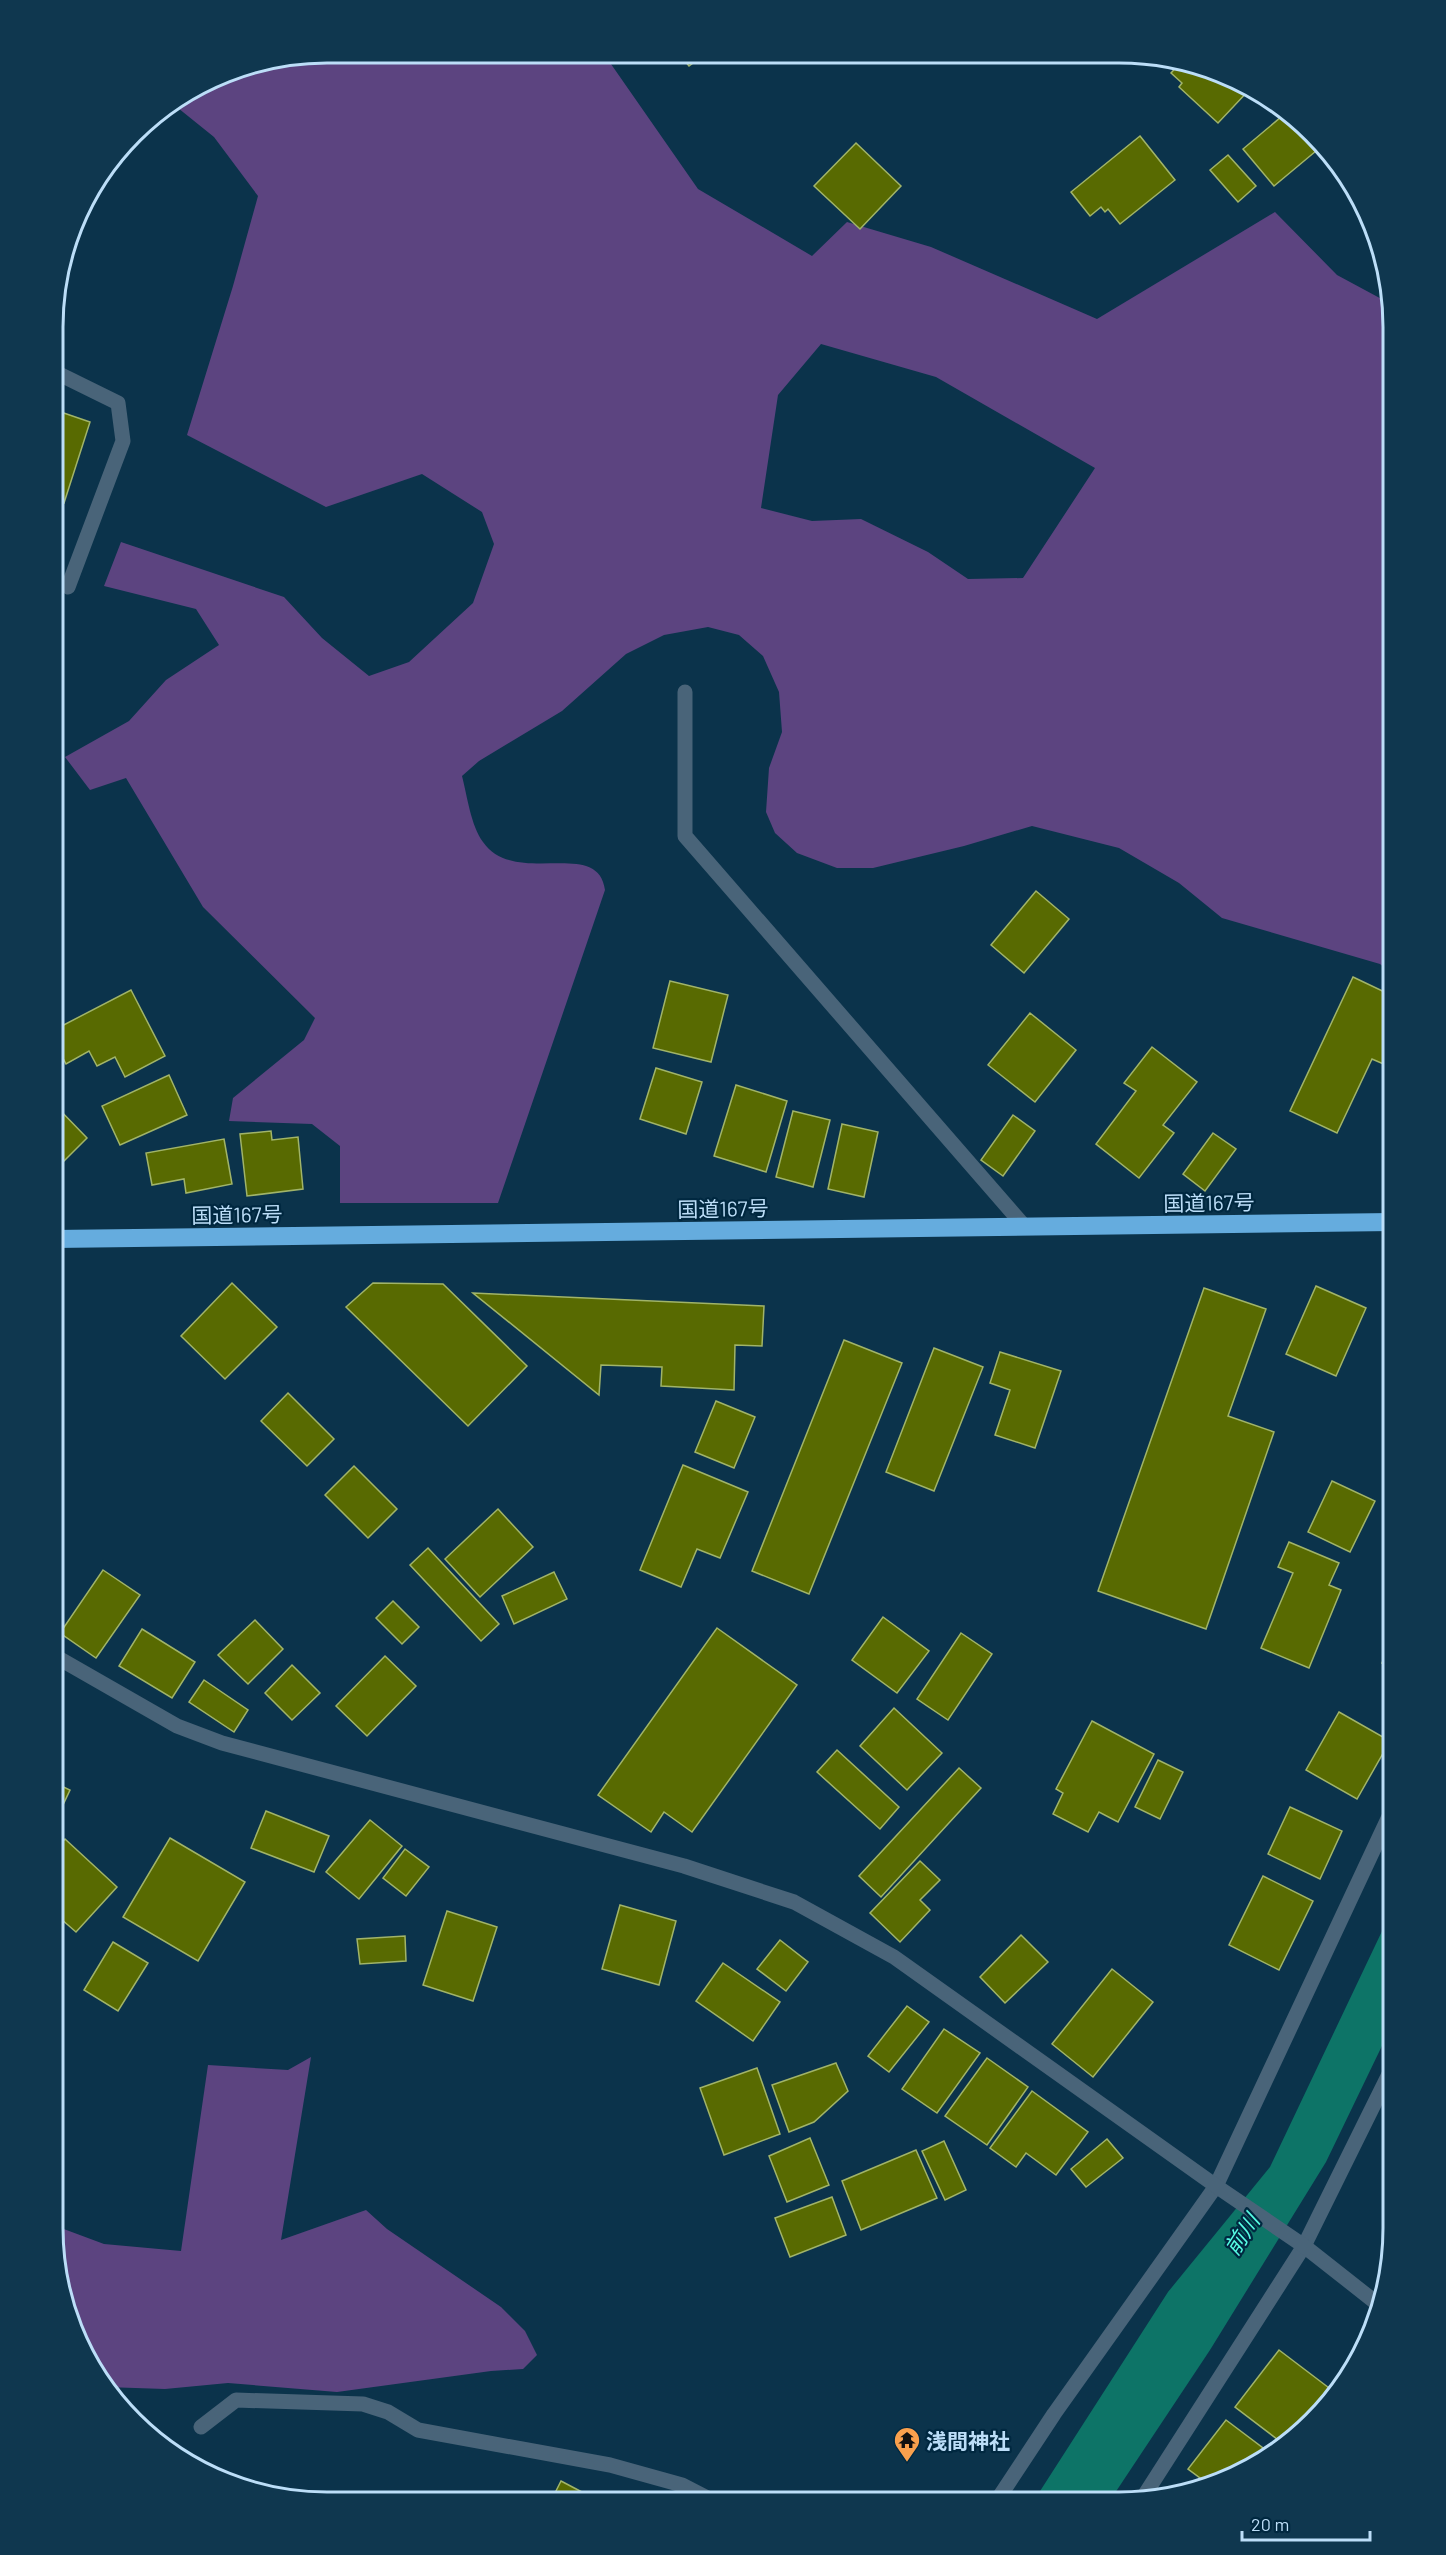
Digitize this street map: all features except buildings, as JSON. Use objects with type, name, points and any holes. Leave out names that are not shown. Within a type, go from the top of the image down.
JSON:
[{"type":"highway","name":"国道167号","points":[[63,1239],[1383,1222]]},
{"type":"street","points":[[63,376],[118,403],[123,441],[68,587]]},
{"type":"street","points":[[685,692],[685,836],[1025,1227]]},
{"type":"street","points":[[63,1661],[177,1726],[222,1743],[684,1866],[794,1902],[894,1957],[1304,2246],[1373,2300]]},
{"type":"street","points":[[1003,2492],[1054,2414],[1216,2186],[1383,1829]]},
{"type":"street","points":[[1148,2490],[1304,2246],[1383,2086]]},
{"type":"street","points":[[201,2427],[236,2400],[363,2404],[388,2412],[417,2430],[610,2465],[682,2485],[695,2492]]},
{"type":"shaded area","points":[[327,63],[610,63],[698,189],[812,256],[847,222],[931,247],[1097,319],[1275,212],[1337,275],[1381,299],[1383,967],[1222,918],[1179,883],[1119,848],[1032,826],[964,846],[873,868],[837,868],[797,853],[775,833],[766,812],[769,768],[782,732],[779,692],[763,656],[739,635],[708,627],[664,635],[626,654],[562,711],[479,761],[462,776],[475,828],[483,842],[497,855],[515,861],[587,867],[599,875],[605,890],[498,1203],[340,1203],[340,1146],[312,1124],[229,1121],[233,1098],[304,1040],[315,1018],[203,907],[126,778],[90,790],[65,757],[129,721],[166,680],[219,645],[196,609],[104,586],[121,542],[284,597],[322,638],[369,676],[409,662],[473,603],[494,544],[482,512],[422,474],[326,507],[187,435],[258,196],[214,137],[178,108],[226,83],[275,68]],"holes":[[[821,344],[936,377],[1095,468],[1023,578],[968,579],[928,552],[861,519],[812,521],[761,508],[778,395]]]},
{"type":"shaded area","points":[[311,2057],[281,2240],[366,2210],[387,2229],[501,2307],[525,2331],[537,2355],[523,2369],[491,2371],[337,2392],[228,2383],[165,2389],[117,2387],[98,2360],[77,2313],[65,2262],[63,2229],[104,2244],[181,2251],[208,2065],[288,2070]]},
{"type":"water","name":"前川","points":[[1383,1929],[1383,2044],[1326,2162],[1210,2350],[1116,2492],[1039,2492],[1168,2292],[1270,2167]]},
{"type":"place","name":"浅間神社","points":[[907,2463]]}]
